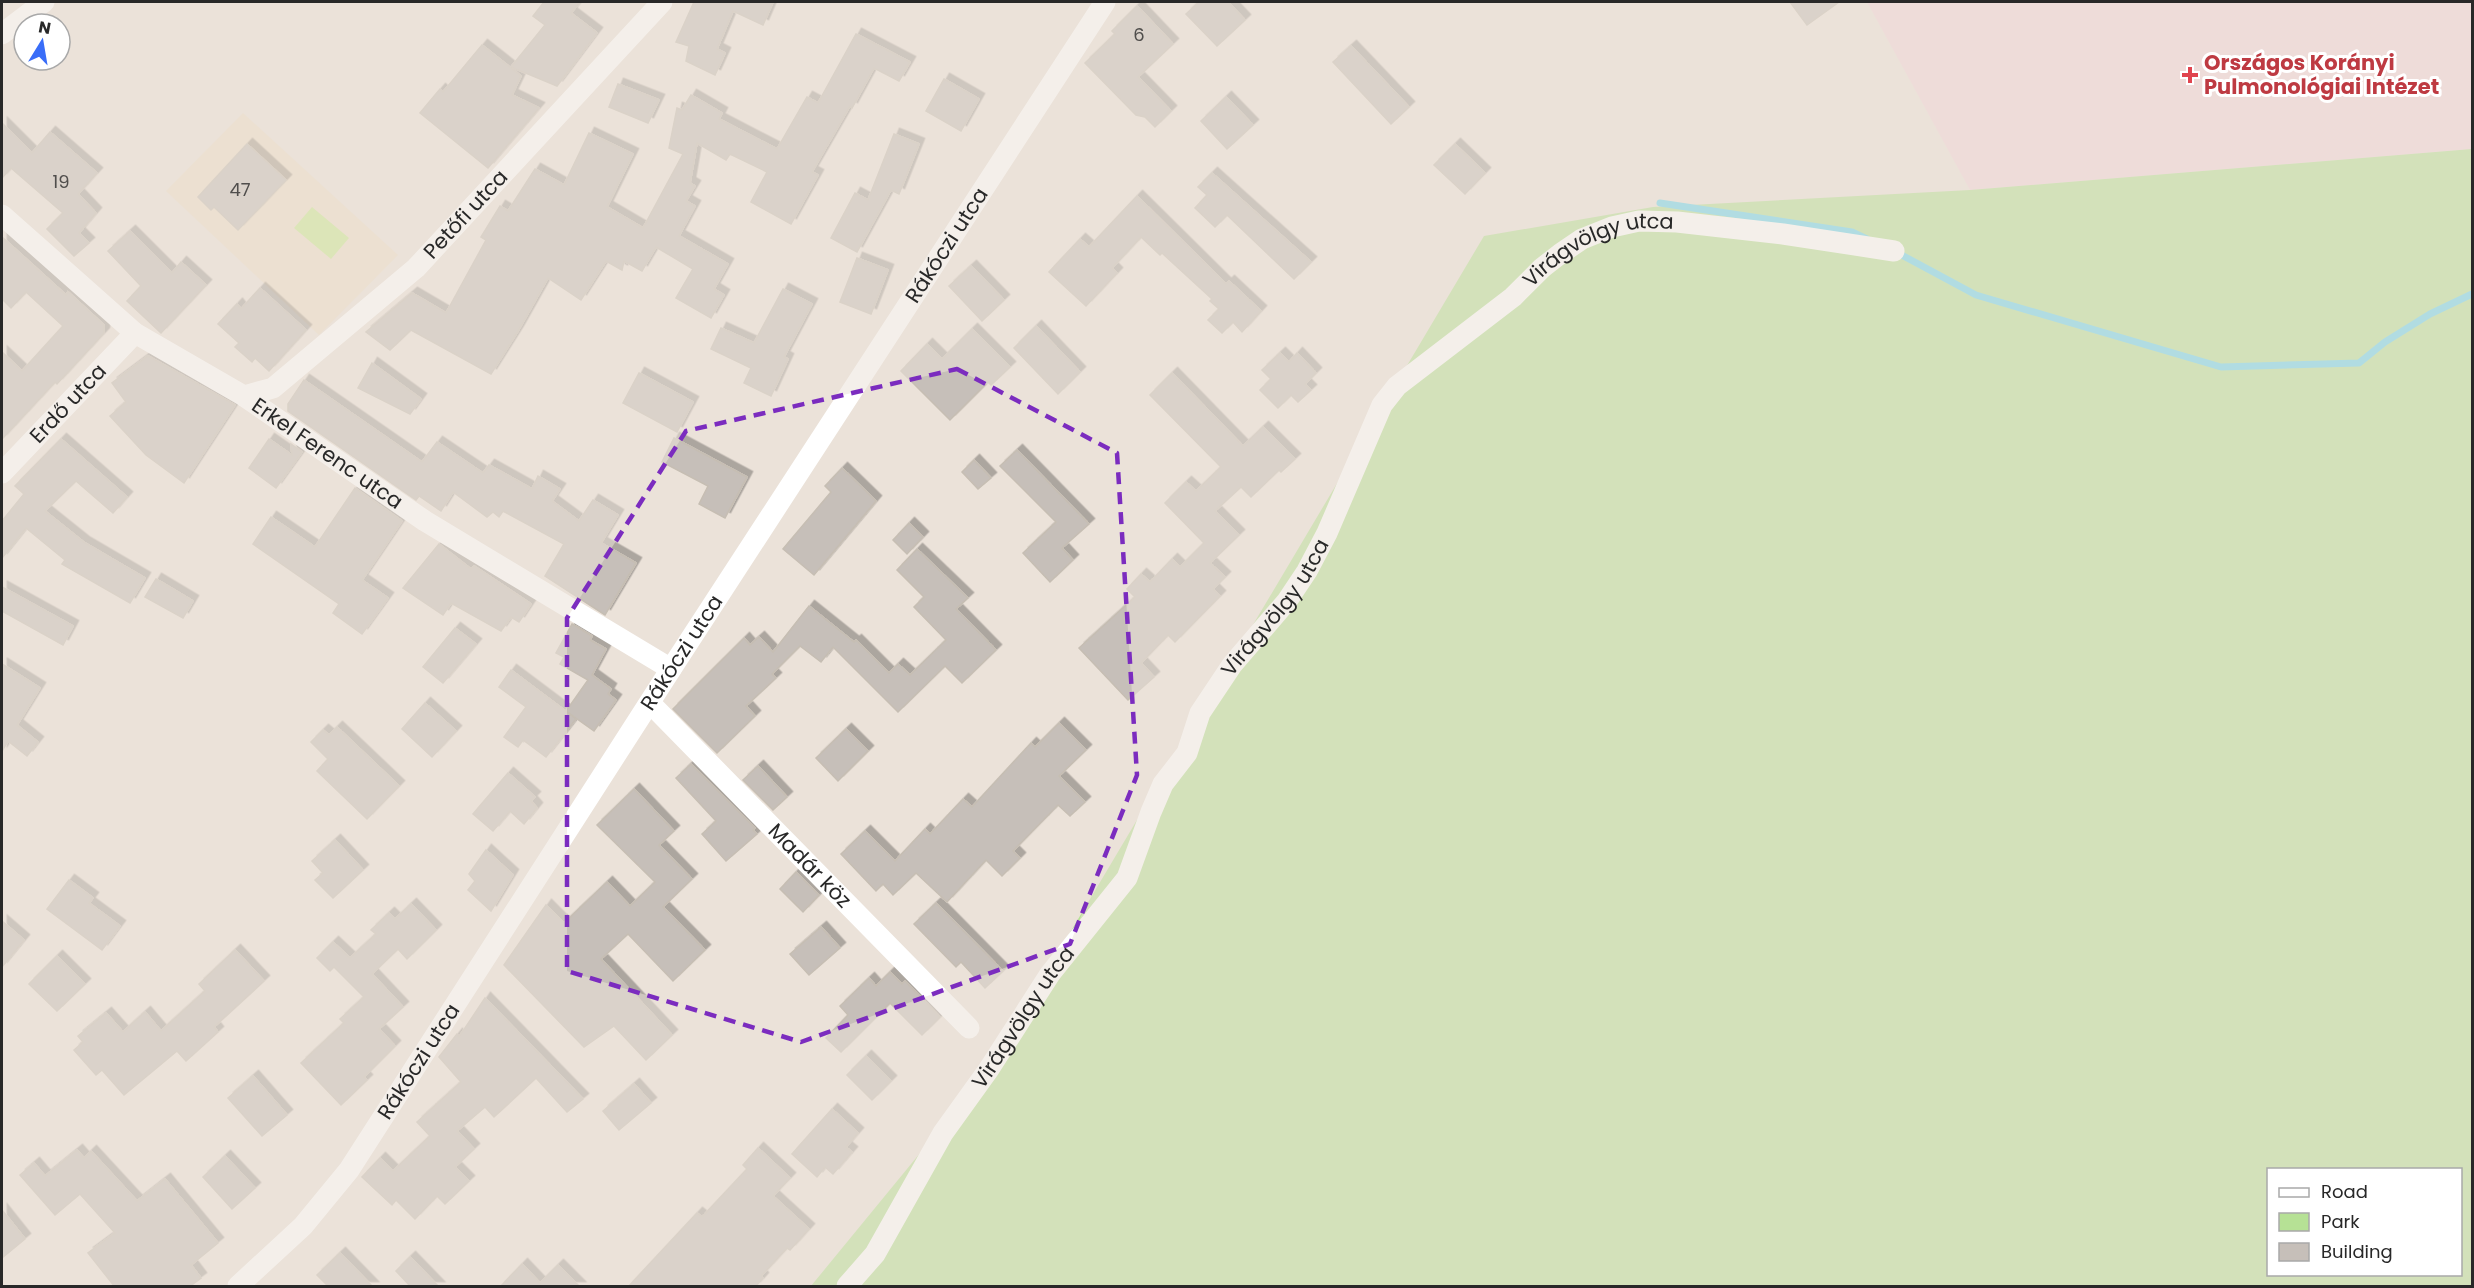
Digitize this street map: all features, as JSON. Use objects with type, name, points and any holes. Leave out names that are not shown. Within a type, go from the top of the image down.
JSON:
[{"type":"street","points":[[2,34],[44,2]]},
{"type":"street","name":"Petőfi utca","points":[[244,396],[273,388],[416,268],[662,2]]},
{"type":"street","name":"Rákóczi utca","points":[[238,1287],[303,1226],[349,1170],[671,669],[1105,2]]},
{"type":"street","name":"Erkel Ferenc utca","points":[[2,215],[135,333],[244,396],[425,521],[671,669]]},
{"type":"street","name":"Virágvölgy utca","points":[[847,1287],[875,1254],[943,1133],[989,1069],[1050,974],[1127,878],[1159,793],[1163,784],[1187,753],[1200,713],[1232,665],[1287,601],[1307,571],[1327,533],[1382,405],[1396,386],[1513,297],[1542,268],[1560,254],[1582,239],[1612,226],[1639,221],[1677,222],[1783,234],[1894,251]]},
{"type":"street","name":"Erdő utca","points":[[2,473],[135,333]]},
{"type":"street","name":"Madár köz","points":[[650,703],[969,1028]]},
{"type":"highlighted area","points":[[957,369],[1117,453],[1137,775],[1070,944],[801,1042],[567,971],[567,618],[686,431]]},
{"type":"shaded area","name":"Országos Korányi Pulmonológiai Intézet","points":[[1867,2],[2472,2],[2472,149],[1970,190]]},
{"type":"shaded area","points":[[243,113],[398,255],[319,335],[166,191]]},
{"type":"green space","points":[[2472,149],[2472,1286],[811,1286],[989,1069],[1484,236],[1653,207],[1970,190]]},
{"type":"green space","points":[[312,207],[349,238],[331,259],[294,228]]},
{"type":"building","points":[[544,2],[580,2],[571,13],[597,33],[557,86],[511,67],[545,25],[533,16]]},
{"type":"building","points":[[694,2],[773,2],[763,25],[733,11],[717,49],[725,53],[715,75],[686,61],[689,46],[676,42]]},
{"type":"building","points":[[1199,2],[1228,2],[1245,20],[1217,46],[1186,14]]},
{"type":"building","points":[[1790,2],[1839,2],[1807,25]]},
{"type":"building","points":[[1137,6],[1173,44],[1138,77],[1171,111],[1155,127],[1145,117],[1136,115],[1085,63],[1115,34],[1112,31]]},
{"type":"building","points":[[856,34],[910,62],[899,81],[874,68],[812,172],[818,175],[791,224],[751,202],[767,172],[730,154],[726,160],[697,143],[690,183],[695,186],[686,201],[695,206],[679,236],[728,264],[714,289],[724,295],[711,318],[676,298],[693,269],[656,247],[642,271],[624,261],[622,270],[606,261],[581,300],[548,278],[491,374],[411,330],[390,350],[366,332],[412,293],[446,313],[486,240],[481,237],[500,206],[508,211],[535,169],[564,185],[589,133],[633,154],[607,207],[643,228],[683,154],[669,148],[677,108],[682,110],[691,95],[722,113],[719,119],[777,149],[807,97],[818,103]]},
{"type":"building","points":[[482,45],[521,76],[512,95],[539,108],[488,168],[420,113],[440,89],[443,92]]},
{"type":"building","points":[[1351,46],[1409,107],[1391,124],[1333,62]]},
{"type":"building","points":[[944,79],[979,99],[961,131],[926,111]]},
{"type":"building","points":[[618,84],[659,100],[648,123],[609,107]]},
{"type":"building","points":[[1226,97],[1253,125],[1227,149],[1201,121]]},
{"type":"building","points":[[2,123],[32,153],[50,132],[97,173],[78,194],[96,213],[79,233],[89,243],[74,256],[47,229],[63,213],[11,168],[2,178]]},
{"type":"building","points":[[894,134],[919,144],[899,194],[891,190],[857,252],[831,238],[855,193],[868,200]]},
{"type":"building","points":[[247,144],[286,180],[238,230],[214,207],[211,210],[198,197]]},
{"type":"building","points":[[1455,144],[1485,173],[1465,194],[1434,165]]},
{"type":"building","points":[[1212,173],[1311,262],[1294,279],[1227,215],[1215,227],[1195,208],[1207,195],[1198,187]]},
{"type":"building","points":[[1137,196],[1226,284],[1229,281],[1261,311],[1242,332],[1233,322],[1222,333],[1208,320],[1219,309],[1210,301],[1212,299],[1141,237],[1112,268],[1117,273],[1086,306],[1049,272],[1080,239],[1089,247]]},
{"type":"building","points":[[130,231],[172,273],[181,262],[206,285],[161,333],[127,301],[141,286],[108,251]]},
{"type":"building","points":[[2,237],[66,295],[68,292],[104,325],[104,333],[2,439],[2,352],[22,371],[63,326],[26,292],[11,308],[2,299]]},
{"type":"building","points":[[857,258],[888,270],[871,314],[840,302]]},
{"type":"building","points":[[971,266],[1004,300],[982,321],[949,286]]},
{"type":"building","points":[[260,288],[306,330],[269,371],[255,358],[252,362],[235,347],[239,343],[218,324],[237,304],[241,309]]},
{"type":"building","points":[[783,289],[812,304],[784,357],[788,359],[771,396],[744,383],[751,368],[711,349],[721,328],[754,343]]},
{"type":"building","points":[[1036,326],[1080,372],[1058,394],[1014,348]]},
{"type":"building","points":[[972,329],[1010,367],[991,385],[988,382],[950,420],[901,371],[927,344],[942,359]]},
{"type":"building","points":[[1280,353],[1289,362],[1297,353],[1316,373],[1305,384],[1311,390],[1298,402],[1291,395],[1278,408],[1260,390],[1271,379],[1262,370]]},
{"type":"building","points":[[148,356],[235,405],[184,483],[146,455],[110,416],[126,402],[112,383]]},
{"type":"building","points":[[372,363],[421,399],[410,414],[358,388]]},
{"type":"building","points":[[639,373],[693,402],[677,432],[623,403]]},
{"type":"building","points":[[1172,373],[1243,446],[1263,427],[1295,459],[1281,472],[1279,470],[1251,497],[1241,487],[1215,511],[1239,535],[1210,563],[1225,577],[1213,589],[1220,596],[1175,642],[1168,635],[1141,663],[1154,677],[1128,700],[1079,648],[1135,597],[1127,589],[1141,574],[1150,582],[1172,559],[1180,567],[1204,543],[1165,503],[1186,482],[1196,491],[1221,467],[1150,395]]},
{"type":"building","points":[[304,380],[422,462],[437,442],[483,473],[489,465],[532,489],[538,476],[560,489],[552,501],[579,521],[593,500],[618,515],[601,543],[636,563],[605,615],[545,576],[564,544],[503,511],[499,517],[493,512],[487,517],[453,492],[441,511],[419,496],[416,500],[288,411],[288,404]]},
{"type":"building","points":[[674,438],[747,477],[725,518],[699,504],[708,486],[662,462]]},
{"type":"building","points":[[61,439],[127,497],[113,513],[76,481],[45,511],[85,543],[145,578],[130,603],[62,564],[65,560],[26,528],[2,558],[2,521],[24,494],[15,486]]},
{"type":"building","points":[[269,439],[292,455],[291,444],[302,452],[276,488],[249,468]]},
{"type":"building","points":[[1017,450],[1089,524],[1062,548],[1073,560],[1050,582],[1023,553],[1056,522],[1000,466]]},
{"type":"building","points":[[974,460],[991,478],[978,489],[962,472]]},
{"type":"building","points":[[842,468],[876,501],[814,575],[783,549],[831,492],[825,486]]},
{"type":"building","points":[[355,488],[402,521],[362,580],[388,598],[362,634],[333,613],[339,604],[253,544],[271,517],[315,547]]},
{"type":"building","points":[[909,523],[923,537],[907,554],[893,540]]},
{"type":"building","points":[[439,544],[471,569],[474,566],[531,604],[519,622],[511,617],[501,631],[451,603],[443,615],[403,588]]},
{"type":"building","points":[[917,549],[968,598],[956,609],[996,650],[962,683],[945,666],[898,712],[833,647],[821,662],[800,646],[772,674],[776,678],[746,706],[755,716],[717,753],[673,709],[744,638],[750,645],[759,637],[773,652],[809,606],[854,642],[856,640],[889,673],[898,664],[910,675],[946,640],[914,607],[924,597],[897,570]]},
{"type":"building","points":[[156,579],[193,601],[183,618],[145,597]]},
{"type":"building","points":[[2,587],[73,626],[63,645],[2,611]]},
{"type":"building","points":[[572,624],[592,636],[590,640],[606,649],[592,675],[611,689],[608,694],[616,700],[594,731],[566,711],[588,680],[560,664],[564,657],[556,653]]},
{"type":"building","points":[[455,628],[476,644],[443,683],[423,667]]},
{"type":"building","points":[[2,664],[40,688],[17,725],[38,742],[27,756],[8,741],[2,751]]},
{"type":"building","points":[[511,670],[576,719],[546,757],[523,740],[518,747],[504,737],[526,707],[499,687]]},
{"type":"building","points":[[425,703],[456,731],[432,757],[402,729]]},
{"type":"building","points":[[1059,723],[1086,750],[1059,776],[1085,802],[1070,816],[1058,805],[1013,851],[1020,858],[1002,876],[986,860],[947,902],[916,873],[893,895],[883,884],[876,891],[841,854],[865,831],[895,861],[925,829],[930,834],[963,799],[972,807],[1031,743],[1035,747]]},
{"type":"building","points":[[337,727],[399,786],[367,819],[317,771],[328,759],[311,742],[323,730],[329,735]]},
{"type":"building","points":[[846,729],[868,751],[838,781],[816,758]]},
{"type":"building","points":[[691,764],[755,828],[753,830],[757,834],[726,861],[702,834],[716,821],[676,778]]},
{"type":"building","points":[[758,766],[787,797],[773,810],[743,780]]},
{"type":"building","points":[[508,773],[535,797],[531,801],[537,808],[524,824],[510,811],[493,831],[473,814]]},
{"type":"building","points":[[634,789],[674,831],[659,845],[692,879],[663,907],[705,950],[673,981],[628,934],[601,959],[672,1035],[646,1060],[614,1026],[584,1047],[504,965],[546,905],[564,923],[607,882],[630,906],[655,882],[597,825]]},
{"type":"building","points":[[335,840],[363,870],[333,898],[315,880],[323,873],[312,861]]},
{"type":"building","points":[[486,850],[513,875],[491,911],[468,890],[475,881],[469,874]]},
{"type":"building","points":[[796,872],[819,895],[803,912],[780,889]]},
{"type":"building","points":[[69,880],[93,898],[89,903],[120,926],[102,950],[47,909]]},
{"type":"building","points":[[936,903],[1003,971],[985,988],[961,962],[956,967],[914,924]]},
{"type":"building","points":[[411,904],[436,930],[407,959],[398,949],[372,974],[403,1007],[379,1029],[395,1046],[364,1077],[367,1080],[341,1105],[301,1063],[344,1023],[340,1019],[364,997],[334,967],[330,971],[317,958],[333,942],[350,958],[376,934],[371,930],[389,913],[395,919]]},
{"type":"building","points":[[2,921],[24,940],[2,967]]},
{"type":"building","points":[[821,927],[840,948],[809,975],[790,954]]},
{"type":"building","points":[[235,950],[264,981],[214,1027],[218,1032],[186,1061],[177,1051],[124,1095],[102,1070],[96,1075],[74,1050],[83,1042],[78,1036],[106,1013],[123,1032],[145,1012],[161,1031],[205,991],[199,984]]},
{"type":"building","points":[[57,956],[85,984],[57,1011],[29,984]]},
{"type":"building","points":[[890,972],[902,984],[905,981],[940,1017],[922,1035],[890,1003],[841,1052],[826,1038],[848,1015],[840,1006],[869,978],[876,986]]},
{"type":"building","points":[[485,998],[583,1099],[567,1112],[536,1078],[494,1117],[485,1107],[457,1131],[474,1149],[455,1167],[469,1181],[445,1204],[437,1196],[415,1219],[396,1200],[392,1205],[362,1177],[380,1158],[393,1171],[430,1136],[417,1122],[461,1082],[439,1057],[457,1034],[459,1037]]},
{"type":"building","points":[[866,1056],[891,1081],[872,1100],[847,1075]]},
{"type":"building","points":[[253,1076],[287,1115],[262,1136],[228,1098]]},
{"type":"building","points":[[634,1084],[651,1103],[619,1130],[603,1111]]},
{"type":"building","points":[[832,1109],[858,1133],[846,1147],[852,1152],[833,1174],[825,1167],[817,1177],[792,1154]]},
{"type":"building","points":[[758,1148],[790,1178],[773,1196],[809,1229],[790,1250],[787,1248],[761,1276],[763,1278],[755,1287],[628,1287],[697,1213],[702,1217],[747,1169],[743,1165]]},
{"type":"building","points":[[77,1150],[84,1158],[91,1151],[137,1201],[165,1179],[218,1243],[191,1265],[201,1278],[189,1287],[115,1287],[88,1253],[115,1233],[80,1194],[55,1215],[20,1175],[34,1163],[45,1176]]},
{"type":"building","points":[[225,1156],[255,1188],[232,1209],[203,1177]]},
{"type":"building","points":[[2,1210],[25,1239],[2,1258]]},
{"type":"building","points":[[340,1253],[373,1287],[329,1287],[317,1275]]},
{"type":"building","points":[[410,1257],[439,1287],[411,1287],[396,1271]]},
{"type":"building","points":[[522,1264],[540,1283],[558,1265],[580,1287],[500,1287]]},
{"type":"waterway","points":[[1660,203],[1852,232],[1867,239]]},
{"type":"waterway","points":[[1896,252],[1976,295],[2221,367],[2359,363],[2385,342],[2430,314],[2472,294]]},
{"type":"place","name":"Országos Korányi Pulmonológiai Intézet","points":[[2190,75]]}]
